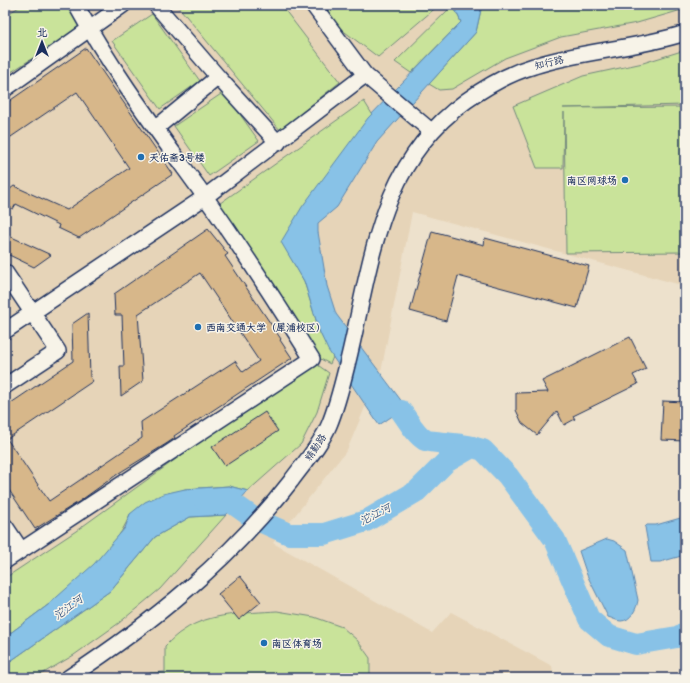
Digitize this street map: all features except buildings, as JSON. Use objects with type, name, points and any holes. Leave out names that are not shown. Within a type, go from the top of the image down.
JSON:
[{"type":"street","points":[[5,561],[312,359],[265,283],[156,128],[89,29],[76,5]]},
{"type":"street","points":[[5,89],[123,5]]},
{"type":"street","points":[[156,5],[218,77],[278,143]]},
{"type":"street","points":[[313,5],[365,75],[431,131]]},
{"type":"street","name":"知行路","points":[[431,131],[468,99],[516,72],[550,62],[685,33]]},
{"type":"street","points":[[5,330],[205,197],[278,143],[365,75]]},
{"type":"street","points":[[156,128],[218,77]]},
{"type":"street","name":"精勤路","points":[[68,678],[95,660],[182,595],[232,549],[275,501],[320,443],[329,425],[342,384],[371,257],[384,212],[400,177],[431,131]]},
{"type":"street","points":[[5,272],[58,352],[5,386]]},
{"type":"street","points":[[5,526],[21,550]]},
{"type":"shaded area","name":"西南交通大学（犀浦校区）","points":[[5,5],[685,5],[685,286],[412,212],[382,367],[347,450],[273,543],[432,633],[451,612],[552,666],[554,678],[5,678]]},
{"type":"green space","points":[[22,5],[70,5],[84,25],[5,76],[5,16]]},
{"type":"green space","points":[[177,5],[281,5],[340,82],[280,130]]},
{"type":"green space","points":[[319,5],[439,5],[378,57],[333,23]]},
{"type":"green space","points":[[453,5],[461,22],[411,73],[395,62]]},
{"type":"green space","points":[[482,5],[685,5],[685,9],[637,23],[561,37],[505,58],[452,89],[439,90],[429,84],[476,32]]},
{"type":"green space","points":[[152,14],[200,81],[160,109],[112,41]]},
{"type":"green space","name":"南区网球场","points":[[685,50],[685,105],[563,108],[685,107],[685,252],[566,253],[564,112],[563,168],[537,168],[513,106],[583,76],[643,63]]},
{"type":"green space","points":[[224,92],[259,141],[209,176],[174,126]]},
{"type":"green space","points":[[364,101],[372,114],[282,242],[304,281],[320,333],[333,357],[330,364],[315,356],[216,206]]},
{"type":"green space","points":[[312,361],[329,373],[317,412],[301,444],[248,491],[229,486],[185,489],[130,514],[121,532],[94,566],[58,597],[5,637],[5,578],[76,531]]},
{"type":"green space","points":[[226,515],[160,589],[119,623],[74,655],[35,678],[12,678],[5,670],[5,665],[110,591],[155,537],[190,517]]},
{"type":"green space","name":"南区体育场","points":[[277,611],[314,617],[342,627],[357,640],[370,658],[370,678],[150,678],[150,673],[165,672],[165,646],[179,633],[194,624],[216,617],[241,613]]},
{"type":"water","points":[[453,5],[482,5],[476,32],[377,142],[337,207],[318,223],[318,232],[327,286],[336,314],[406,407],[379,425],[328,350],[320,333],[304,281],[281,242],[302,207],[368,118],[461,22]]},
{"type":"water","points":[[229,486],[248,491],[226,515],[190,517],[155,537],[110,591],[5,665],[5,637],[48,605],[94,564],[125,528],[130,514],[145,502],[163,494],[185,489]]},
{"type":"water","points":[[684,517],[685,555],[660,562],[651,562],[645,527],[647,525],[656,525]]},
{"type":"water","points":[[607,539],[614,541],[627,550],[638,600],[633,614],[625,620],[619,621],[608,617],[587,575],[579,551]]},
{"type":"waterway","points":[[401,411],[415,431],[425,440],[472,447]]},
{"type":"waterway","name":"沱江河","points":[[205,501],[231,502],[255,519],[289,534],[324,534],[366,521],[417,491],[446,462],[472,447],[483,450],[508,476],[555,540],[589,619],[609,636],[636,644],[677,637],[685,633]]},
{"type":"place","name":"天佑斋3号楼","points":[[141,157]]},
{"type":"place","name":"南区网球场","points":[[625,180]]},
{"type":"place","name":"西南交通大学（犀浦校区）","points":[[198,327]]},
{"type":"place","name":"南区体育场","points":[[264,643]]}]
